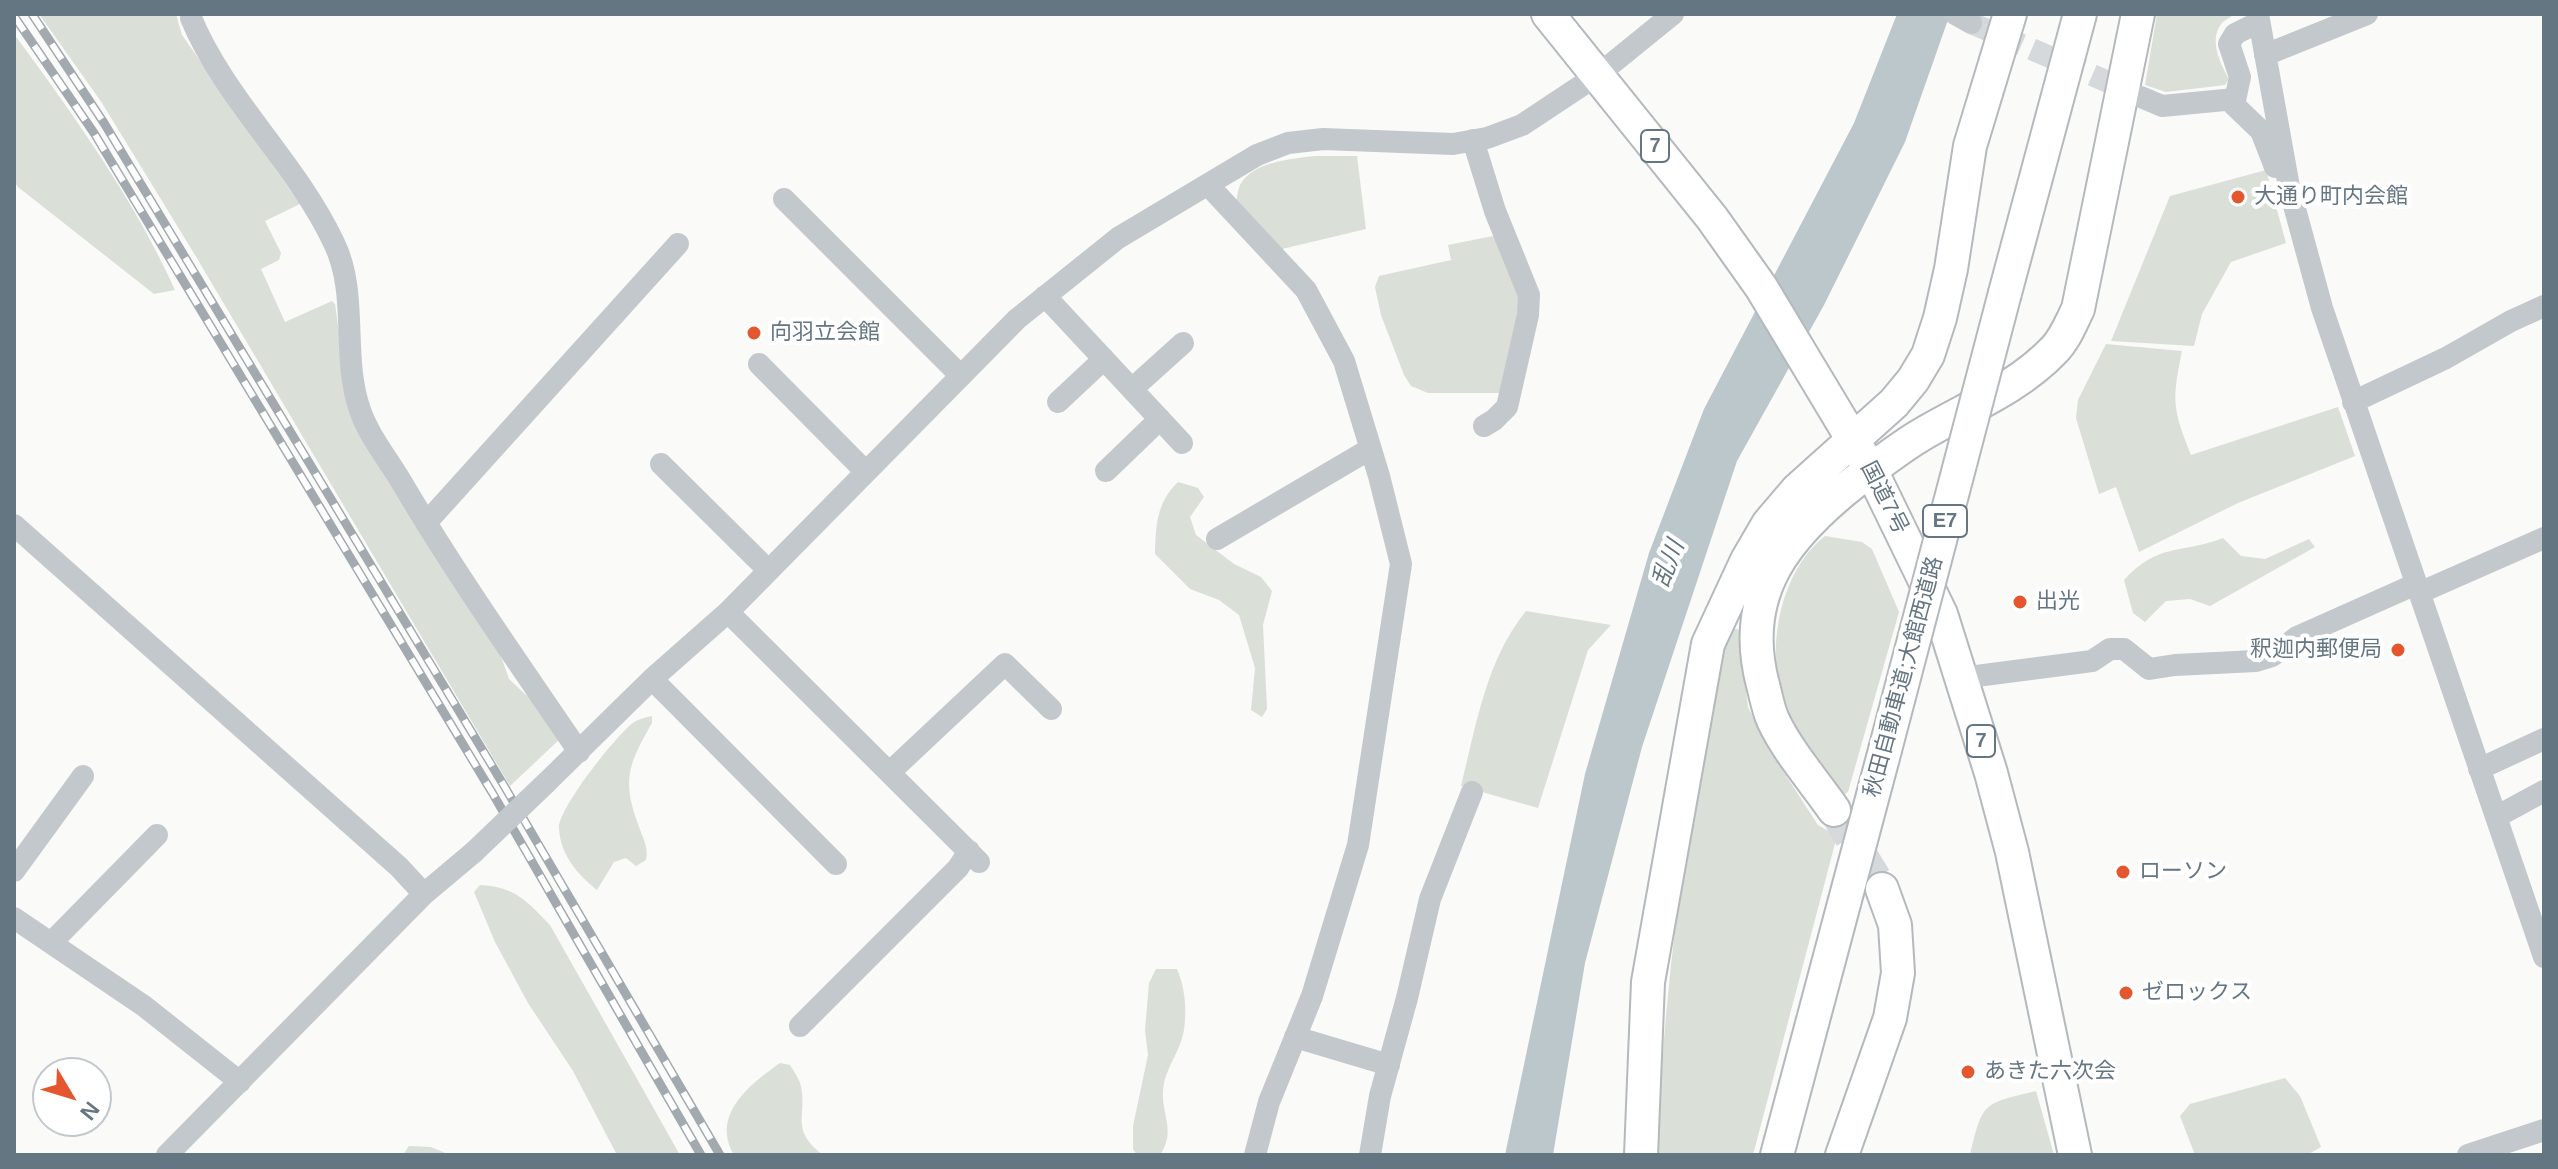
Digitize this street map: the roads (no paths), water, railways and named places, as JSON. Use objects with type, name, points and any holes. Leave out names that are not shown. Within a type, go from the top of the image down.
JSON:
[{"type":"highway","name":"国道7号","points":[[1548,14],[1712,218],[1761,287],[1854,439],[1941,614],[2012,852],[2075,1155]]},
{"type":"highway","points":[[1641,1155],[1648,982],[1708,644],[1747,560],[1768,524],[1797,490],[1894,403],[1928,355],[1951,269],[1970,146],[2010,14]]},
{"type":"highway","name":"秋田自動車道;大館西道路","points":[[1777,1155],[2080,14]]},
{"type":"highway","points":[[1834,810],[1772,718],[1759,671],[1755,629],[1761,599],[1784,550],[1806,523],[1920,435],[1997,395],[2055,349],[2065,334],[2078,309],[2138,14]]},
{"type":"highway","points":[[1842,1155],[1890,1018],[1898,973],[1895,925],[1882,889]]},
{"type":"street","points":[[192,14],[204,50],[313,206],[335,244],[345,277],[352,382],[361,413],[426,523],[579,752]]},
{"type":"street","points":[[167,1155],[424,894],[474,852],[652,679],[728,612],[961,376],[1045,296],[1118,238],[1257,155],[1288,143],[1323,139],[1453,144],[1522,125],[1599,74],[1673,14]]},
{"type":"street","points":[[2265,55],[2367,14]]},
{"type":"street","points":[[2294,208],[2261,131],[2234,105],[2240,77],[2229,44],[2235,34],[2258,18],[2294,208],[2322,308],[2544,957]]},
{"type":"street","points":[[2141,97],[2162,106],[2235,99]]},
{"type":"street","points":[[1473,140],[1495,211],[1529,295],[1528,315],[1507,407],[1484,426]]},
{"type":"street","points":[[1209,186],[1306,290],[1344,361],[1401,564],[1358,845],[1312,996],[1269,1102],[1255,1155]]},
{"type":"street","points":[[784,199],[961,376]]},
{"type":"street","points":[[426,523],[678,244]]},
{"type":"street","points":[[1045,296],[1182,443]]},
{"type":"street","points":[[2353,402],[2446,358],[2544,306]]},
{"type":"street","points":[[1132,389],[1183,343]]},
{"type":"street","points":[[1058,402],[1104,359]]},
{"type":"street","points":[[759,364],[865,471]]},
{"type":"street","points":[[1106,471],[1160,419]]},
{"type":"street","points":[[1217,539],[1370,449]]},
{"type":"street","points":[[661,464],[768,570]]},
{"type":"street","points":[[14,525],[399,867],[424,894]]},
{"type":"street","points":[[1961,678],[2092,661],[2110,649],[2124,649],[2149,669],[2256,661],[2272,656],[2297,637],[2544,538]]},
{"type":"street","points":[[728,612],[974,857],[958,868],[800,1026]]},
{"type":"street","points":[[890,772],[1005,664],[1051,709]]},
{"type":"street","points":[[652,679],[836,864]]},
{"type":"street","points":[[2479,769],[2544,739]]},
{"type":"street","points":[[14,871],[83,776]]},
{"type":"street","points":[[2496,817],[2544,791]]},
{"type":"street","points":[[1370,1155],[1380,1096],[1430,899],[1472,792]]},
{"type":"street","points":[[51,943],[157,835]]},
{"type":"street","points":[[14,918],[144,1006],[240,1082]]},
{"type":"street","points":[[1295,1037],[1389,1065]]},
{"type":"street","points":[[2468,1155],[2544,1130]]},
{"type":"water","name":"乱川","points":[[1897,14],[1950,14],[1905,142],[1824,305],[1737,461],[1642,747],[1585,963],[1553,1155],[1505,1155],[1585,774],[1649,553],[1704,409],[1854,123]]},
{"type":"tunnel","points":[[1971,23],[2136,94]]},
{"type":"tunnel","points":[[1834,810],[1882,889]]},
{"type":"railway","points":[[32,14],[104,123],[503,784],[720,1155]]},
{"type":"railway","points":[[14,16],[94,133],[493,794],[701,1155]]},
{"type":"place","name":"大通り町内会館","points":[[2238,197]]},
{"type":"place","name":"向羽立会館","points":[[754,333]]},
{"type":"place","name":"出光","points":[[2020,602]]},
{"type":"place","name":"釈迦内郵便局","points":[[2398,650]]},
{"type":"place","name":"ローソン","points":[[2123,872]]},
{"type":"place","name":"ゼロックス","points":[[2126,993]]},
{"type":"place","name":"あきた六次会","points":[[1968,1072]]}]
